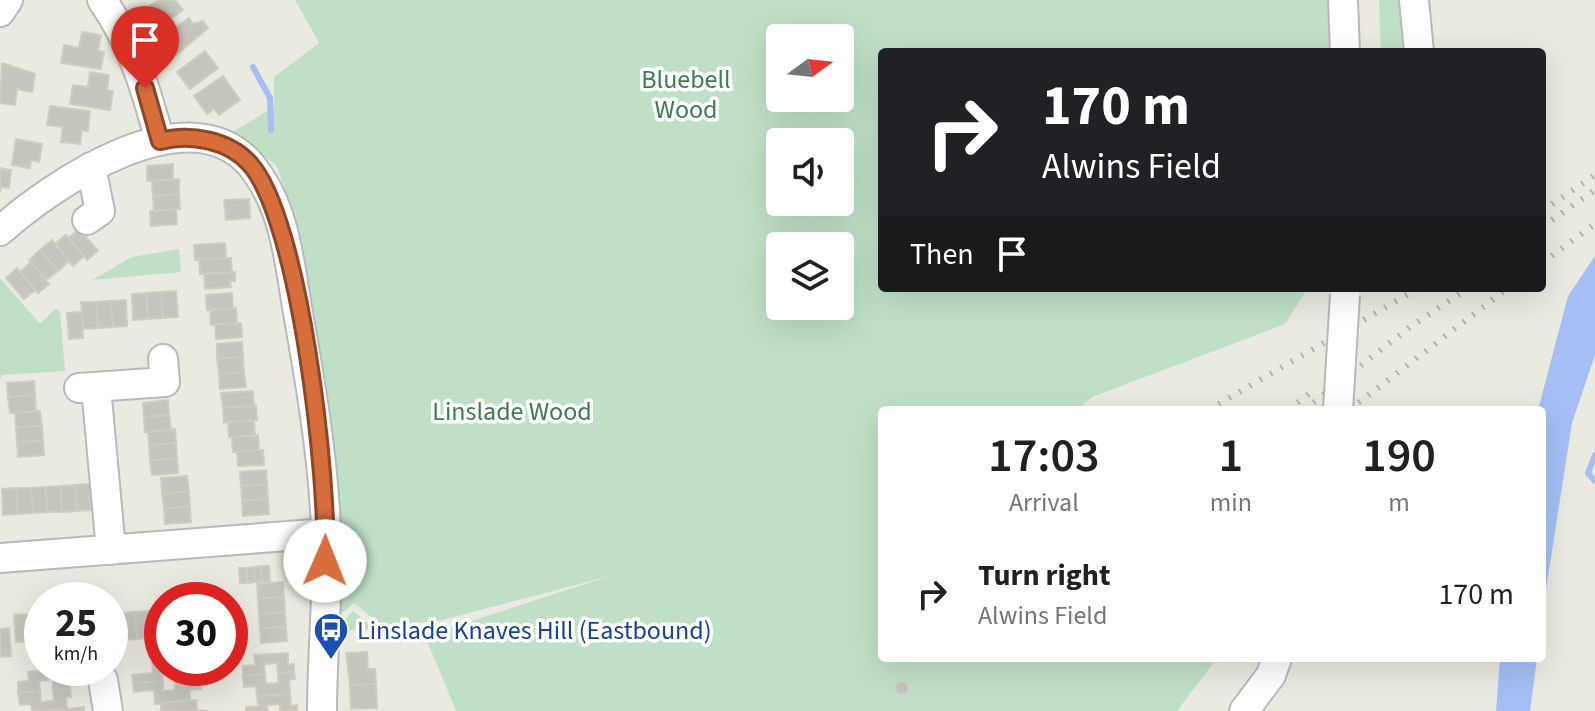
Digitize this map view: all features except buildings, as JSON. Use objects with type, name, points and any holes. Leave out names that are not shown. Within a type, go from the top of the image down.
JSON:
[{"type":"street","points":[[0,12],[8,0]]},
{"type":"street","points":[[102,0],[138,62],[160,141]]},
{"type":"street","points":[[1343,0],[1345,48]]},
{"type":"street","points":[[1414,0],[1419,48]]},
{"type":"street","points":[[0,231],[67,179],[124,152],[160,141],[177,137],[227,147],[249,162],[273,199],[284,230],[310,379],[327,533],[322,711]]},
{"type":"street","points":[[87,220],[100,211],[91,167]]},
{"type":"street","points":[[1338,406],[1346,292]]},
{"type":"street","points":[[111,550],[96,387],[165,382],[163,359]]},
{"type":"street","points":[[0,558],[327,533]]},
{"type":"street","points":[[1244,711],[1271,675],[1276,662]]},
{"type":"street","points":[[104,686],[108,711]]},
{"type":"green space","points":[[295,0],[1328,0],[1331,48],[878,48],[878,292],[1305,292],[1285,324],[1092,397],[1081,406],[878,406],[878,662],[1214,662],[1177,711],[456,711],[425,636],[610,576],[438,621],[381,625],[354,603],[334,620],[343,538],[324,381],[300,233],[276,165],[232,132],[274,107],[274,77],[319,43]]},
{"type":"green space","points":[[1379,0],[1409,0],[1413,48],[1381,48]]},
{"type":"green space","points":[[179,249],[181,272],[92,280],[132,257]]},
{"type":"green space","points":[[0,278],[40,324],[56,308],[60,312],[65,371],[2,375],[0,380]]},
{"type":"green space","points":[[353,611],[375,629],[335,631]]},
{"type":"water","points":[[1595,256],[1595,355],[1572,423],[1546,589],[1546,406],[1539,406],[1568,296]]},
{"type":"water","points":[[1500,662],[1536,662],[1530,711],[1496,711]]},
{"type":"waterway","points":[[253,67],[270,98],[271,130]]},
{"type":"waterway","points":[[1595,455],[1588,473],[1595,481]]},
{"type":"railway","points":[[1546,208],[1595,175]]},
{"type":"railway","points":[[1546,224],[1595,190]]},
{"type":"railway","points":[[1546,260],[1595,224]]},
{"type":"railway","points":[[1215,406],[1412,292]]},
{"type":"railway","points":[[1309,406],[1410,327],[1462,292]]},
{"type":"railway","points":[[1354,406],[1503,292]]},
{"type":"railway","points":[[1293,406],[1310,393]]},
{"type":"place","name":"Linslade Knaves Hill (Eastbound)","points":[[331,661]]},
{"type":"route","points":[[145,88],[160,141],[177,137],[227,147],[249,162],[273,199],[284,230],[310,379],[324,490],[325,561]]},
{"type":"park label","name":"Bluebell Wood","points":[[686,94]]},
{"type":"park label","name":"Linslade Wood","points":[[512,411]]}]
